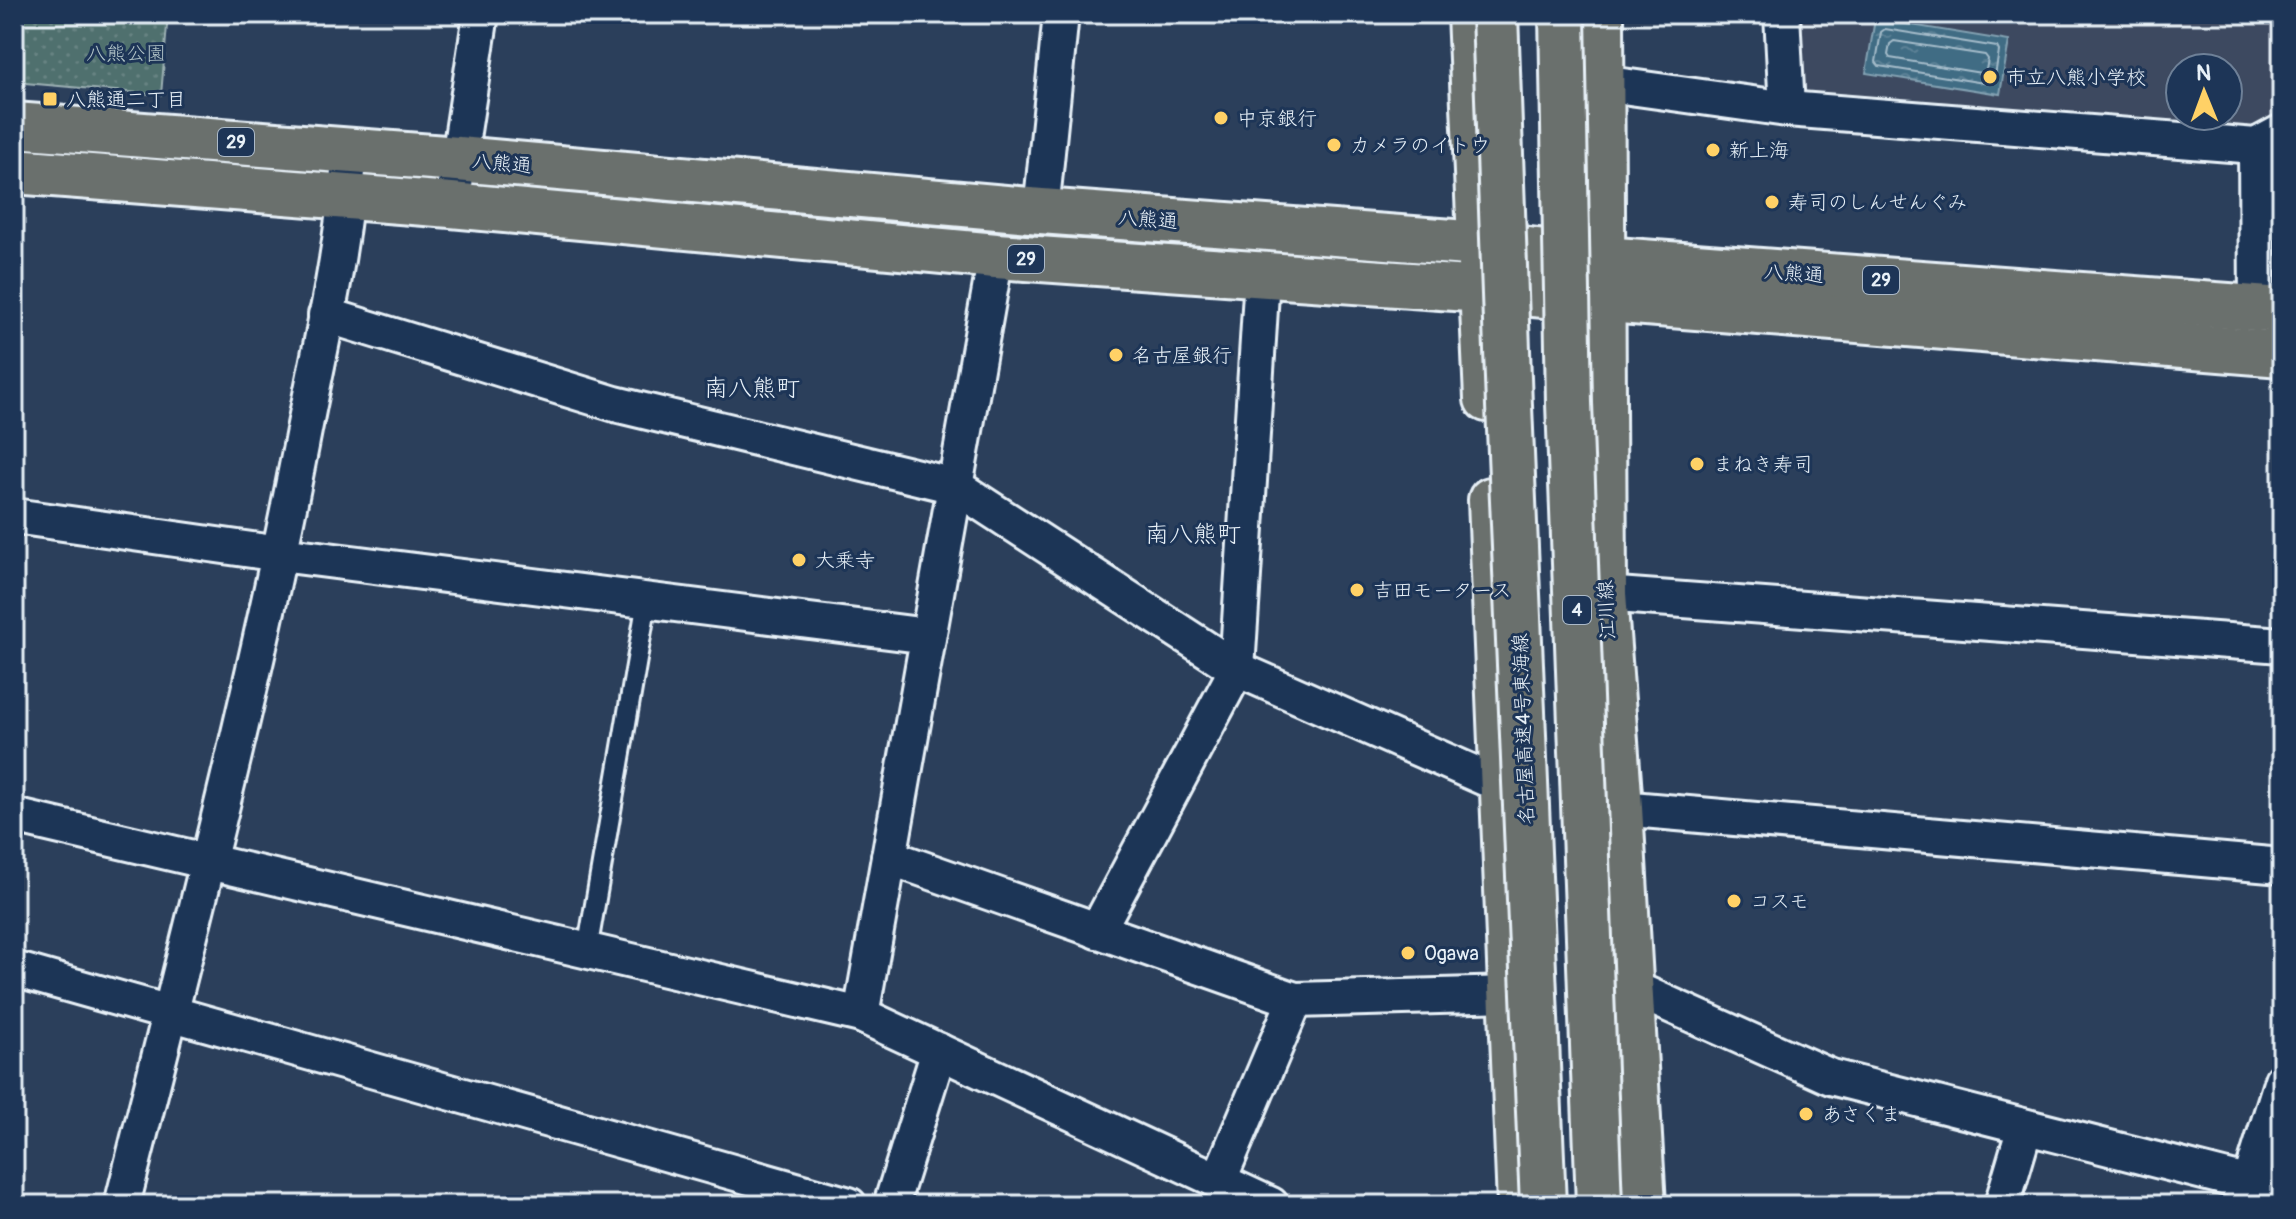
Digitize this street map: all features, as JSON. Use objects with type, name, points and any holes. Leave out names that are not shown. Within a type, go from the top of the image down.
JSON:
[{"type":"main road","points":[[1470,14],[1520,1205]]},
{"type":"main road","name":"名古屋高速4号東海線","points":[[1495,14],[1543,1205]]},
{"type":"main road","name":"4","points":[[1562,14],[1569,403],[1599,1205]]},
{"type":"main road","name":"江川線","points":[[1601,14],[1604,594],[1643,1205]]},
{"type":"main road","name":"八熊通","points":[[14,125],[458,159],[1041,211],[1480,244],[1602,280],[2282,354]]},
{"type":"main road","name":"八熊通","points":[[14,171],[451,205],[996,256],[1262,277],[1483,290],[1602,280],[2270,309]]},
{"type":"street","points":[[451,205],[481,14]]},
{"type":"street","points":[[1041,211],[1061,14]]},
{"type":"street","points":[[1782,14],[1787,109]]},
{"type":"street","points":[[1601,83],[1787,109],[2269,139],[2270,309]]},
{"type":"street","points":[[122,1205],[208,862],[280,554],[326,315],[346,197],[350,151]]},
{"type":"street","points":[[861,1015],[996,256]]},
{"type":"street","points":[[1097,931],[1237,669],[1262,277]]},
{"type":"street","points":[[326,315],[615,404],[955,486],[1237,669],[1503,786]]},
{"type":"street","points":[[14,516],[280,554],[928,636]]},
{"type":"street","points":[[1604,594],[2282,645]]},
{"type":"street","points":[[1620,808],[2282,866]]},
{"type":"street","points":[[14,816],[861,1015],[1271,1205]]},
{"type":"street","points":[[889,857],[1295,1000],[1511,994]]},
{"type":"street","points":[[14,969],[849,1205]]},
{"type":"street","points":[[1628,986],[1831,1077],[2025,1127],[2246,1193],[2282,1192]]},
{"type":"street","points":[[1218,1182],[1295,1000]]},
{"type":"street","points":[[891,1205],[939,1051]]},
{"type":"street","points":[[2246,1193],[2282,1080]]},
{"type":"street","points":[[2002,1205],[2025,1127]]},
{"type":"lane","points":[[587,951],[647,601]]},
{"type":"shaded area","name":"市立八熊小学校","points":[[1795,14],[2282,14],[2282,111],[2248,132],[2244,132],[2244,52],[2164,52],[2164,125],[1815,96],[1801,86]]},
{"type":"green space","name":"八熊公園","points":[[14,14],[168,14],[161,95],[14,82]]},
{"type":"water","points":[[1875,19],[2009,41],[2000,94],[1866,73]]},
{"type":"place","name":"市立八熊小学校","points":[[1990,77]]},
{"type":"place","name":"八熊通二丁目","points":[[50,99]]},
{"type":"place","name":"中京銀行","points":[[1221,118]]},
{"type":"place","name":"カメラのイトウ","points":[[1334,145]]},
{"type":"place","name":"新上海","points":[[1713,150]]},
{"type":"place","name":"寿司のしんせんぐみ","points":[[1772,202]]},
{"type":"place","name":"名古屋銀行","points":[[1116,355]]},
{"type":"place","name":"まねき寿司","points":[[1697,464]]},
{"type":"place","name":"大乗寺","points":[[799,560]]},
{"type":"place","name":"吉田モータース","points":[[1357,590]]},
{"type":"place","name":"コスモ","points":[[1734,901]]},
{"type":"place","name":"Ogawa","points":[[1408,953]]},
{"type":"place","name":"あさくま","points":[[1806,1114]]},
{"type":"district","name":"南八熊町","points":[[752,388]]},
{"type":"district","name":"南八熊町","points":[[1193,534]]}]
